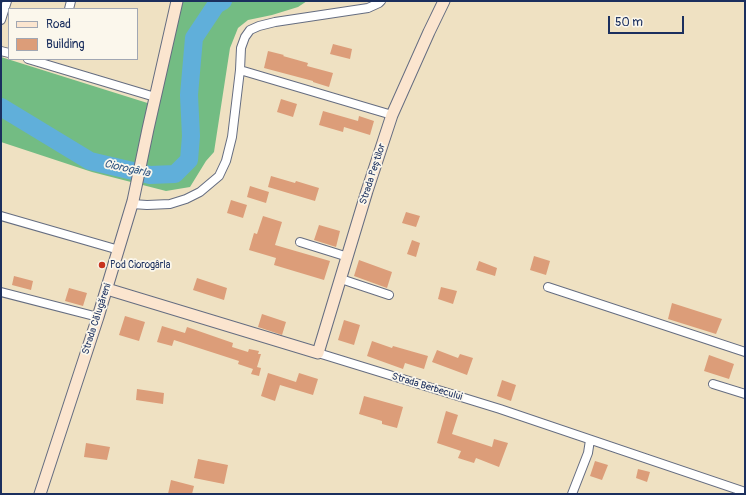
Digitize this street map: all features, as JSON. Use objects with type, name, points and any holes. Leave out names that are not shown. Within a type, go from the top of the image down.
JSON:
[{"type":"street","points":[[1,20],[7,1]]},
{"type":"street","name":"Strada Călugăreni","points":[[40,494],[107,289],[132,202],[177,1]]},
{"type":"street","points":[[132,202],[147,205],[170,204],[186,199],[200,192],[218,176],[226,161],[232,137],[240,70],[241,48],[245,37],[250,30],[275,22],[368,8],[379,4],[381,1]]},
{"type":"street","name":"Strada Peștilor","points":[[318,353],[367,191],[392,115],[444,1]]},
{"type":"street","points":[[34,60],[53,63],[155,97]]},
{"type":"street","points":[[240,70],[392,115]]},
{"type":"street","points":[[1,216],[118,250]]},
{"type":"street","points":[[300,242],[348,256]]},
{"type":"street","points":[[341,279],[389,295]]},
{"type":"street","points":[[548,287],[745,352]]},
{"type":"street","name":"Strada Berbecului","points":[[107,289],[500,409],[745,492]]},
{"type":"street","points":[[1,292],[98,317]]},
{"type":"street","points":[[713,384],[745,394]]},
{"type":"street","points":[[572,494],[588,453],[590,440]]},
{"type":"green space","points":[[179,1],[307,1],[298,7],[272,15],[248,20],[238,28],[230,48],[214,152],[206,161],[190,187],[166,191],[92,172],[1,142],[1,57],[157,106]]},
{"type":"building","points":[[333,44],[352,49],[350,59],[330,54]]},
{"type":"building","points":[[268,51],[308,63],[307,66],[333,73],[329,87],[313,81],[264,68]]},
{"type":"building","points":[[281,99],[297,104],[293,117],[277,112]]},
{"type":"building","points":[[323,111],[358,121],[359,116],[374,121],[370,135],[344,127],[343,132],[319,125]]},
{"type":"building","points":[[271,176],[295,183],[296,181],[319,188],[315,201],[268,187]]},
{"type":"building","points":[[250,186],[269,192],[266,203],[247,197]]},
{"type":"building","points":[[231,200],[247,205],[243,218],[227,213]]},
{"type":"building","points":[[406,212],[420,216],[416,227],[402,223]]},
{"type":"building","points":[[263,216],[282,222],[275,245],[330,261],[324,280],[274,265],[276,258],[249,250],[254,233],[257,234]]},
{"type":"building","points":[[319,225],[340,231],[336,247],[314,240]]},
{"type":"building","points":[[412,240],[420,243],[416,257],[407,254]]},
{"type":"building","points":[[534,256],[550,261],[546,275],[530,270]]},
{"type":"building","points":[[359,260],[392,272],[387,288],[354,276]]},
{"type":"building","points":[[479,261],[497,268],[495,276],[476,270]]},
{"type":"building","points":[[14,276],[33,281],[31,290],[12,285]]},
{"type":"building","points":[[197,278],[227,288],[224,300],[193,290]]},
{"type":"building","points":[[441,287],[457,291],[453,304],[438,299]]},
{"type":"building","points":[[69,288],[87,293],[83,306],[65,301]]},
{"type":"building","points":[[672,303],[722,319],[716,334],[668,319]]},
{"type":"building","points":[[262,314],[286,322],[282,335],[258,327]]},
{"type":"building","points":[[125,316],[145,322],[139,341],[119,335]]},
{"type":"building","points":[[344,320],[360,325],[354,345],[338,340]]},
{"type":"building","points":[[162,326],[185,333],[187,327],[233,343],[232,347],[248,352],[249,349],[259,351],[258,354],[261,354],[257,367],[261,368],[259,376],[251,374],[253,369],[238,364],[239,361],[174,340],[172,346],[157,342]]},
{"type":"building","points":[[372,341],[392,348],[393,346],[428,356],[424,369],[405,363],[403,369],[367,356]]},
{"type":"building","points":[[437,350],[458,358],[460,354],[473,358],[467,375],[432,362]]},
{"type":"building","points":[[709,355],[734,364],[729,379],[704,371]]},
{"type":"building","points":[[268,373],[296,382],[299,373],[318,379],[313,395],[280,385],[275,401],[261,396]]},
{"type":"building","points":[[502,380],[516,385],[511,401],[497,396]]},
{"type":"building","points":[[137,389],[164,393],[163,404],[136,400]]},
{"type":"building","points":[[364,396],[403,407],[397,428],[382,424],[382,421],[359,414]]},
{"type":"building","points":[[446,411],[458,415],[452,434],[492,447],[494,439],[508,443],[499,467],[476,458],[474,463],[458,458],[461,451],[437,443]]},
{"type":"building","points":[[86,443],[110,447],[107,460],[84,457]]},
{"type":"building","points":[[198,459],[228,465],[224,484],[194,478]]},
{"type":"building","points":[[595,461],[608,465],[602,480],[590,476]]},
{"type":"building","points":[[638,469],[650,472],[647,482],[636,478]]},
{"type":"building","points":[[171,480],[194,486],[192,494],[168,494]]},
{"type":"waterway","name":"Ciorogârla","points":[[1,107],[90,161],[150,175],[175,174],[189,160],[191,136],[189,95],[194,38],[216,5],[223,1]]},
{"type":"place","name":"Pod Ciorogârla","points":[[102,265]]}]
